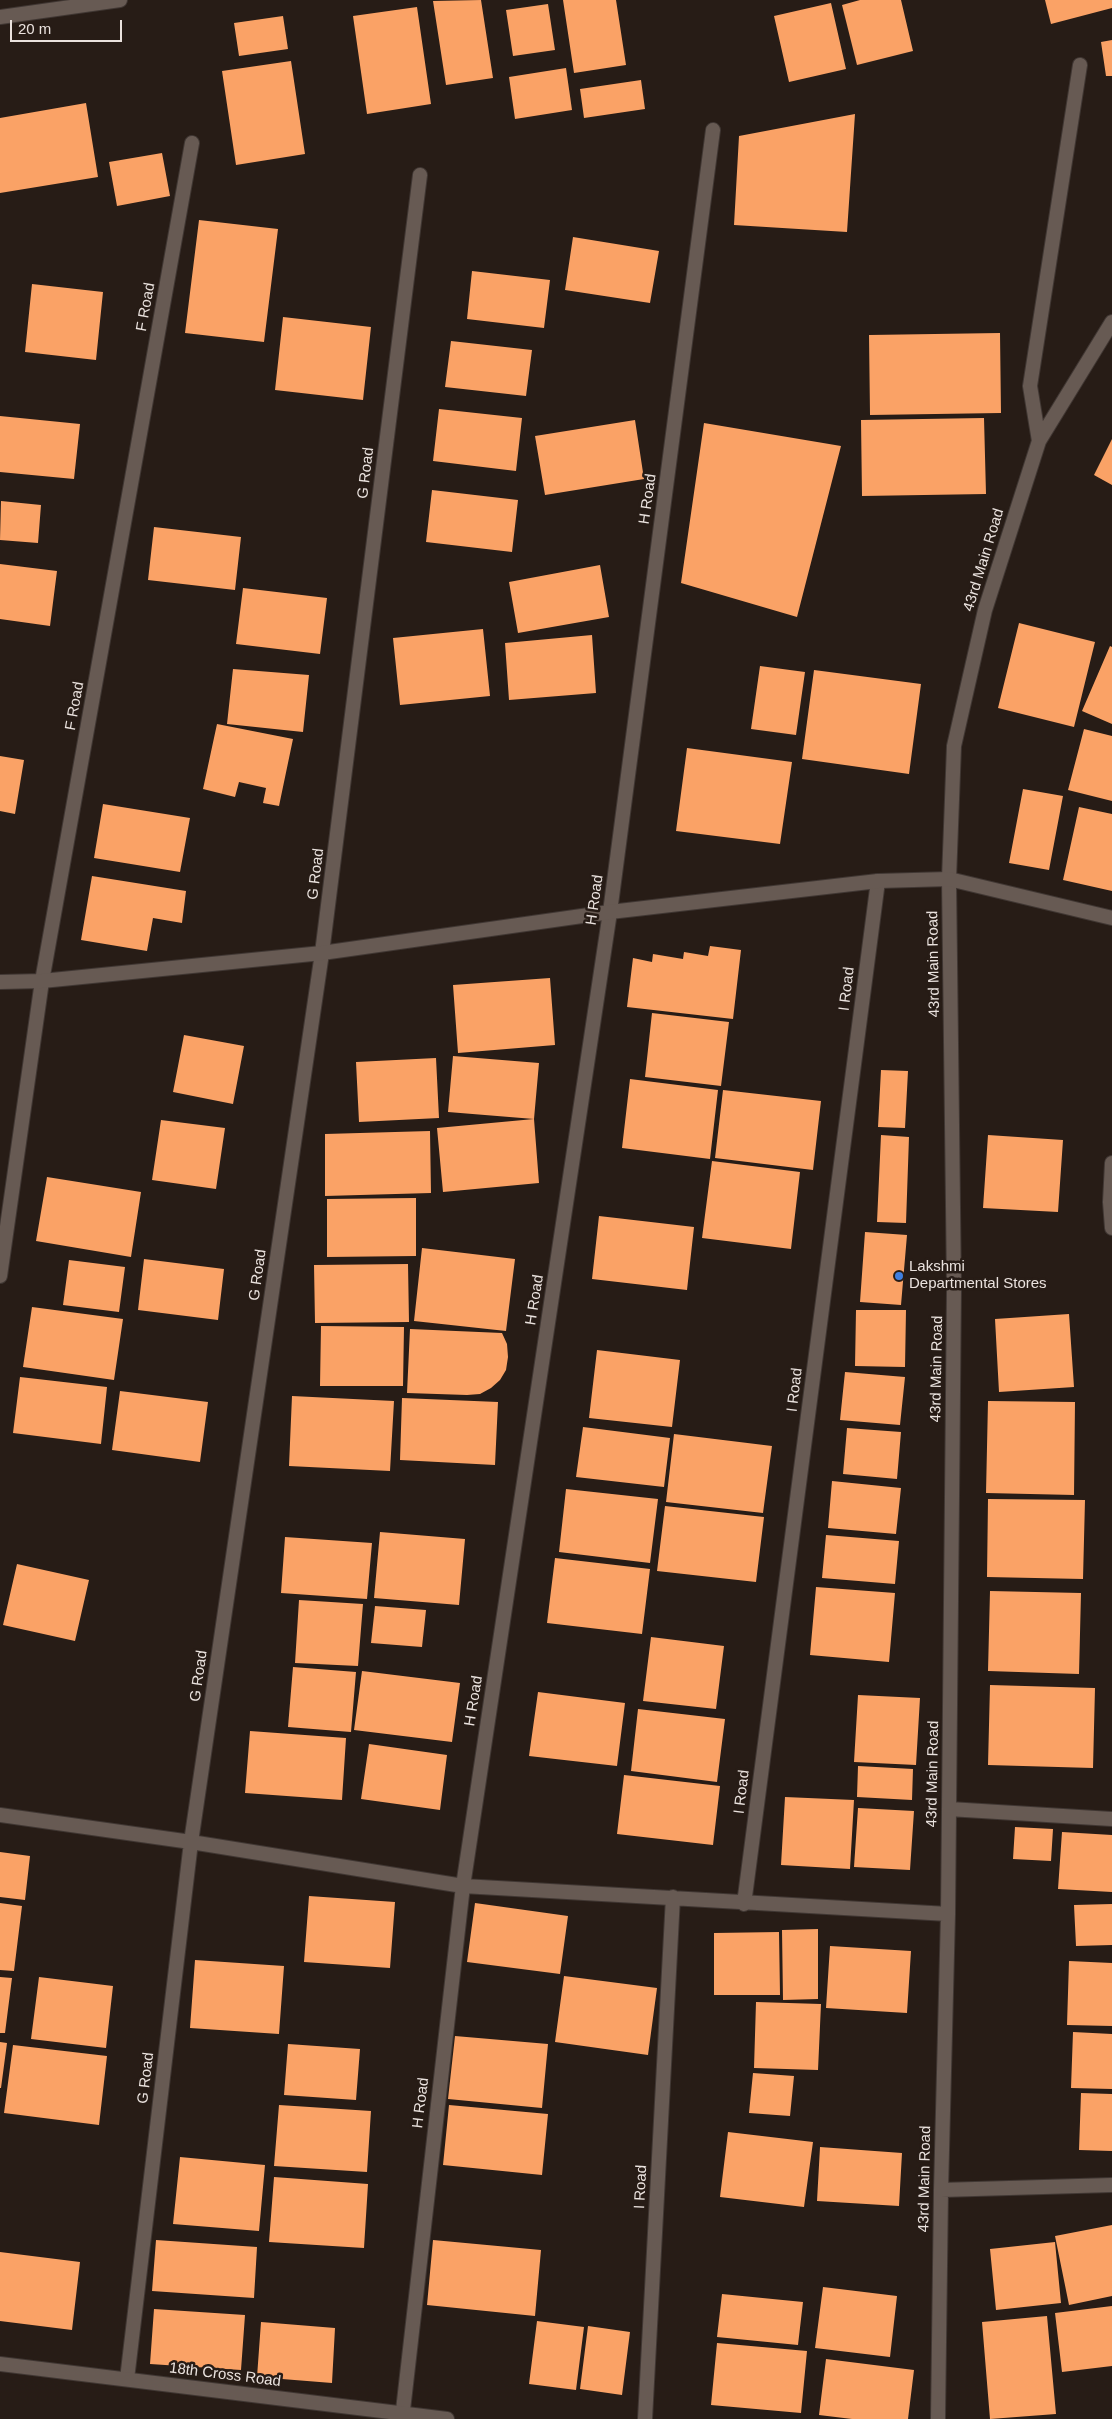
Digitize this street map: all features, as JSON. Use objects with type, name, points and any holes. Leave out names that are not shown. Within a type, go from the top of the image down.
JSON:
[{"type":"street","points":[[0,17],[120,0]]},
{"type":"street","points":[[1039,441],[1030,386],[1080,65]]},
{"type":"street","name":"H Road","points":[[402,2416],[463,1886],[610,912],[713,130]]},
{"type":"street","name":"F Road","points":[[0,1276],[42,981],[192,143]]},
{"type":"street","name":"G Road","points":[[127,2379],[191,1842],[322,953],[420,175]]},
{"type":"street","name":"43rd Main Road","points":[[938,2419],[941,2190],[948,1914],[954,1288],[949,879],[954,746],[985,610],[1039,441],[1112,322]]},
{"type":"street","points":[[0,982],[42,981],[322,953],[610,912],[878,881],[949,879],[1112,918]]},
{"type":"street","name":"I Road","points":[[744,1904],[878,881]]},
{"type":"street","points":[[1112,1163],[1112,1228]]},
{"type":"street","points":[[949,1809],[1112,1820]]},
{"type":"street","points":[[0,1815],[191,1842],[463,1886],[673,1897],[744,1904],[948,1914]]},
{"type":"street","name":"I Road","points":[[645,2419],[673,1897]]},
{"type":"street","points":[[941,2190],[1112,2185]]},
{"type":"street","name":"18th Cross Road","points":[[0,2364],[402,2416],[447,2419]]},
{"type":"building","points":[[481,0],[493,78],[446,85],[433,1]]},
{"type":"building","points":[[563,0],[616,0],[626,65],[574,73]]},
{"type":"building","points":[[860,0],[901,0],[913,51],[857,65],[842,5]]},
{"type":"building","points":[[1045,0],[1112,0],[1112,8],[1051,24]]},
{"type":"building","points":[[831,3],[846,69],[789,82],[774,16]]},
{"type":"building","points":[[548,4],[555,50],[513,56],[506,10]]},
{"type":"building","points":[[417,7],[431,104],[367,114],[353,16]]},
{"type":"building","points":[[283,16],[288,49],[239,56],[234,23]]},
{"type":"building","points":[[1112,40],[1112,76],[1106,76],[1101,42]]},
{"type":"building","points":[[291,61],[305,154],[236,165],[222,71]]},
{"type":"building","points":[[566,68],[572,110],[515,119],[509,77]]},
{"type":"building","points":[[641,80],[645,109],[584,118],[580,89]]},
{"type":"building","points":[[86,103],[98,177],[0,193],[0,118]]},
{"type":"building","points":[[855,114],[847,232],[734,225],[739,136]]},
{"type":"building","points":[[162,153],[170,196],[117,206],[109,162]]},
{"type":"building","points":[[199,220],[278,229],[264,342],[185,333]]},
{"type":"building","points":[[573,237],[659,251],[650,303],[565,290]]},
{"type":"building","points":[[472,271],[550,280],[544,328],[467,319]]},
{"type":"building","points":[[32,284],[103,292],[96,360],[25,352]]},
{"type":"building","points":[[283,317],[371,327],[363,400],[275,390]]},
{"type":"building","points":[[1000,333],[1001,413],[870,415],[869,335]]},
{"type":"building","points":[[451,341],[532,350],[526,396],[445,387]]},
{"type":"building","points":[[439,409],[522,418],[516,471],[433,461]]},
{"type":"building","points":[[0,416],[80,424],[74,479],[0,472]]},
{"type":"building","points":[[984,418],[986,494],[862,496],[861,420]]},
{"type":"building","points":[[635,420],[644,479],[545,495],[535,436]]},
{"type":"building","points":[[704,423],[841,446],[797,617],[681,583]]},
{"type":"building","points":[[1112,439],[1112,485],[1094,475]]},
{"type":"building","points":[[432,490],[518,500],[512,552],[426,542]]},
{"type":"building","points":[[1,501],[41,505],[38,543],[0,540]]},
{"type":"building","points":[[154,527],[241,537],[235,590],[148,580]]},
{"type":"building","points":[[0,564],[57,571],[50,626],[0,619]]},
{"type":"building","points":[[600,565],[609,617],[518,633],[509,582]]},
{"type":"building","points":[[243,588],[327,598],[320,654],[236,644]]},
{"type":"building","points":[[1019,623],[1095,642],[1074,727],[998,708]]},
{"type":"building","points":[[483,629],[490,696],[400,705],[393,638]]},
{"type":"building","points":[[592,635],[596,693],[509,700],[505,643]]},
{"type":"building","points":[[1110,646],[1112,647],[1112,724],[1082,711]]},
{"type":"building","points":[[760,666],[805,672],[796,735],[751,729]]},
{"type":"building","points":[[233,669],[309,675],[303,732],[227,724]]},
{"type":"building","points":[[814,670],[921,684],[909,774],[802,759]]},
{"type":"building","points":[[217,724],[293,739],[279,806],[263,803],[266,788],[239,782],[235,797],[203,789]]},
{"type":"building","points":[[1084,729],[1112,736],[1112,801],[1068,790]]},
{"type":"building","points":[[687,748],[792,762],[780,844],[676,831]]},
{"type":"building","points":[[0,756],[24,760],[15,814],[0,811]]},
{"type":"building","points":[[1023,789],[1063,796],[1049,870],[1009,863]]},
{"type":"building","points":[[103,804],[190,818],[180,872],[94,858]]},
{"type":"building","points":[[1079,807],[1112,814],[1112,891],[1063,880]]},
{"type":"building","points":[[92,876],[186,891],[182,923],[153,918],[147,951],[81,940]]},
{"type":"building","points":[[710,946],[741,950],[733,1019],[627,1007],[633,958],[652,962],[653,954],[683,959],[684,952],[708,956]]},
{"type":"building","points":[[550,978],[555,1045],[458,1053],[453,985]]},
{"type":"building","points":[[652,1013],[729,1022],[721,1086],[645,1077]]},
{"type":"building","points":[[184,1035],[244,1046],[233,1104],[173,1092]]},
{"type":"building","points":[[453,1056],[539,1063],[534,1119],[448,1112]]},
{"type":"building","points":[[436,1058],[439,1118],[359,1122],[356,1062]]},
{"type":"building","points":[[881,1070],[908,1071],[905,1128],[878,1127]]},
{"type":"building","points":[[630,1079],[718,1090],[710,1159],[622,1148]]},
{"type":"building","points":[[723,1090],[821,1101],[813,1170],[715,1158]]},
{"type":"building","points":[[534,1119],[539,1183],[443,1192],[437,1128]]},
{"type":"building","points":[[161,1120],[225,1128],[216,1189],[152,1180]]},
{"type":"building","points":[[430,1131],[431,1193],[325,1196],[325,1134]]},
{"type":"building","points":[[881,1135],[909,1137],[906,1223],[877,1222]]},
{"type":"building","points":[[988,1135],[1063,1140],[1058,1212],[983,1208]]},
{"type":"building","points":[[712,1161],[800,1172],[791,1249],[702,1238]]},
{"type":"building","points":[[47,1177],[141,1192],[131,1257],[36,1241]]},
{"type":"building","points":[[416,1198],[416,1256],[327,1257],[327,1199]]},
{"type":"building","points":[[599,1216],[694,1227],[687,1290],[592,1279]]},
{"type":"building","points":[[865,1232],[907,1235],[901,1305],[860,1302]]},
{"type":"building","points":[[422,1248],[515,1259],[506,1331],[414,1321]]},
{"type":"building","points":[[144,1259],[224,1269],[218,1320],[138,1310]]},
{"type":"building","points":[[69,1260],[125,1267],[119,1312],[63,1305]]},
{"type":"building","points":[[408,1264],[409,1322],[315,1323],[314,1265]]},
{"type":"building","points":[[32,1307],[123,1319],[114,1380],[23,1367]]},
{"type":"building","points":[[856,1310],[906,1310],[905,1367],[855,1366]]},
{"type":"building","points":[[1069,1314],[1074,1387],[999,1392],[995,1319]]},
{"type":"building","points":[[321,1326],[404,1327],[403,1386],[320,1386]]},
{"type":"building","points":[[410,1329],[502,1333],[507,1344],[506,1370],[500,1380],[480,1394],[407,1393]]},
{"type":"building","points":[[597,1350],[680,1360],[672,1427],[589,1418]]},
{"type":"building","points":[[845,1372],[905,1377],[900,1425],[840,1420]]},
{"type":"building","points":[[20,1377],[107,1387],[101,1444],[13,1433]]},
{"type":"building","points":[[120,1391],[208,1402],[200,1462],[112,1450]]},
{"type":"building","points":[[292,1396],[394,1401],[390,1471],[289,1466]]},
{"type":"building","points":[[402,1398],[498,1402],[495,1465],[400,1460]]},
{"type":"building","points":[[988,1401],[1075,1402],[1074,1495],[986,1493]]},
{"type":"building","points":[[583,1427],[670,1438],[664,1487],[576,1477]]},
{"type":"building","points":[[847,1428],[901,1432],[897,1479],[843,1474]]},
{"type":"building","points":[[674,1434],[772,1446],[763,1513],[666,1502]]},
{"type":"building","points":[[832,1481],[901,1488],[896,1534],[828,1528]]},
{"type":"building","points":[[566,1489],[658,1499],[650,1563],[559,1552]]},
{"type":"building","points":[[988,1499],[1085,1500],[1083,1579],[987,1577]]},
{"type":"building","points":[[665,1506],[764,1517],[756,1582],[657,1571]]},
{"type":"building","points":[[380,1532],[465,1539],[459,1605],[374,1598]]},
{"type":"building","points":[[826,1535],[899,1541],[895,1584],[822,1578]]},
{"type":"building","points":[[285,1537],[372,1543],[367,1599],[281,1593]]},
{"type":"building","points":[[555,1558],[650,1569],[642,1634],[547,1623]]},
{"type":"building","points":[[17,1564],[89,1580],[75,1641],[3,1625]]},
{"type":"building","points":[[816,1587],[895,1593],[889,1662],[810,1655]]},
{"type":"building","points":[[990,1591],[1081,1593],[1079,1674],[988,1671]]},
{"type":"building","points":[[299,1600],[363,1604],[358,1666],[295,1663]]},
{"type":"building","points":[[375,1606],[426,1610],[422,1647],[371,1643]]},
{"type":"building","points":[[651,1637],[724,1646],[716,1709],[643,1701]]},
{"type":"building","points":[[293,1667],[356,1672],[351,1732],[288,1727]]},
{"type":"building","points":[[362,1671],[460,1683],[452,1742],[354,1730]]},
{"type":"building","points":[[990,1685],[1095,1688],[1093,1768],[988,1765]]},
{"type":"building","points":[[538,1692],[625,1703],[617,1766],[529,1756]]},
{"type":"building","points":[[858,1695],[920,1698],[916,1765],[854,1762]]},
{"type":"building","points":[[638,1709],[725,1719],[717,1782],[631,1771]]},
{"type":"building","points":[[250,1731],[346,1738],[342,1800],[245,1793]]},
{"type":"building","points":[[369,1744],[447,1755],[440,1810],[361,1799]]},
{"type":"building","points":[[858,1766],[913,1769],[912,1800],[857,1797]]},
{"type":"building","points":[[624,1775],[720,1786],[713,1845],[617,1834]]},
{"type":"building","points":[[785,1797],[854,1800],[850,1869],[781,1865]]},
{"type":"building","points":[[858,1808],[914,1811],[910,1870],[854,1867]]},
{"type":"building","points":[[1015,1827],[1053,1829],[1051,1861],[1013,1859]]},
{"type":"building","points":[[1062,1832],[1112,1835],[1112,1892],[1058,1889]]},
{"type":"building","points":[[0,1852],[30,1856],[25,1900],[0,1897]]},
{"type":"building","points":[[309,1896],[395,1902],[390,1968],[304,1962]]},
{"type":"building","points":[[0,1903],[22,1906],[14,1971],[0,1970]]},
{"type":"building","points":[[475,1903],[568,1916],[560,1974],[467,1962]]},
{"type":"building","points":[[1112,1904],[1112,1945],[1076,1946],[1074,1905]]},
{"type":"building","points":[[818,1929],[818,1999],[783,2000],[782,1930]]},
{"type":"building","points":[[779,1932],[780,1995],[714,1995],[714,1933]]},
{"type":"building","points":[[830,1946],[911,1951],[907,2013],[826,2008]]},
{"type":"building","points":[[195,1960],[284,1966],[279,2034],[190,2028]]},
{"type":"building","points":[[1069,1961],[1112,1963],[1112,2026],[1067,2025]]},
{"type":"building","points":[[564,1976],[657,1988],[648,2055],[555,2042]]},
{"type":"building","points":[[0,1977],[12,1978],[5,2033],[0,2033]]},
{"type":"building","points":[[39,1977],[113,1986],[106,2048],[31,2039]]},
{"type":"building","points":[[756,2002],[821,2004],[818,2070],[754,2068]]},
{"type":"building","points":[[1073,2032],[1112,2034],[1112,2089],[1071,2088]]},
{"type":"building","points":[[455,2036],[548,2044],[542,2108],[448,2099]]},
{"type":"building","points":[[0,2042],[7,2043],[1,2088],[0,2088]]},
{"type":"building","points":[[288,2044],[360,2049],[356,2100],[284,2095]]},
{"type":"building","points":[[13,2045],[107,2056],[99,2125],[4,2113]]},
{"type":"building","points":[[753,2073],[794,2076],[790,2116],[749,2113]]},
{"type":"building","points":[[1081,2093],[1112,2094],[1112,2151],[1079,2150]]},
{"type":"building","points":[[279,2105],[371,2111],[367,2172],[274,2166]]},
{"type":"building","points":[[449,2105],[548,2114],[542,2175],[443,2165]]},
{"type":"building","points":[[728,2132],[813,2142],[804,2207],[720,2197]]},
{"type":"building","points":[[820,2147],[902,2153],[899,2206],[817,2201]]},
{"type":"building","points":[[180,2157],[265,2165],[259,2231],[173,2224]]},
{"type":"building","points":[[274,2177],[368,2184],[364,2248],[269,2242]]},
{"type":"building","points":[[1112,2225],[1112,2296],[1069,2305],[1055,2236]]},
{"type":"building","points":[[156,2240],[257,2247],[254,2298],[152,2291]]},
{"type":"building","points":[[433,2240],[541,2250],[535,2316],[427,2305]]},
{"type":"building","points":[[1055,2242],[1061,2303],[996,2310],[990,2249]]},
{"type":"building","points":[[0,2252],[80,2262],[72,2330],[0,2321]]},
{"type":"building","points":[[823,2287],[897,2296],[890,2357],[815,2348]]},
{"type":"building","points":[[722,2294],[803,2302],[798,2345],[717,2337]]},
{"type":"building","points":[[1112,2306],[1112,2366],[1062,2372],[1055,2313]]},
{"type":"building","points":[[154,2309],[245,2315],[241,2370],[150,2364]]},
{"type":"building","points":[[1047,2316],[1056,2414],[990,2419],[982,2322]]},
{"type":"building","points":[[537,2321],[584,2327],[576,2390],[529,2384]]},
{"type":"building","points":[[261,2322],[335,2328],[332,2383],[257,2377]]},
{"type":"building","points":[[588,2326],[630,2332],[622,2395],[580,2389]]},
{"type":"building","points":[[717,2343],[807,2351],[801,2413],[711,2405]]},
{"type":"building","points":[[826,2359],[914,2370],[908,2419],[852,2419],[819,2415]]},
{"type":"place","name":"Lakshmi Departmental Stores","points":[[899,1276]]}]
